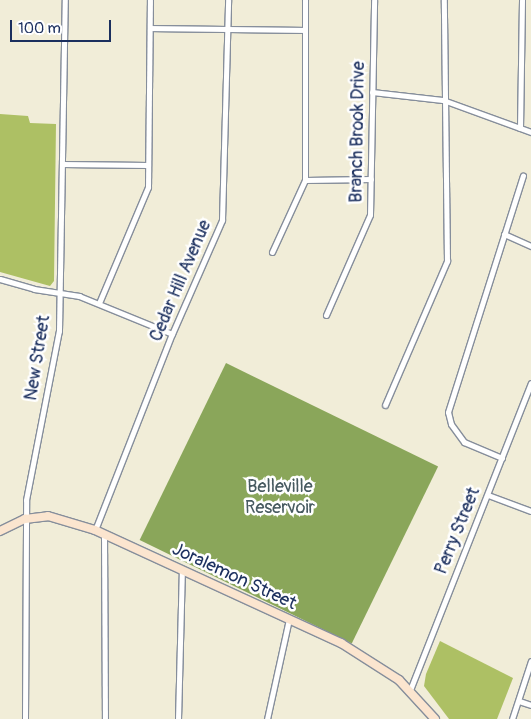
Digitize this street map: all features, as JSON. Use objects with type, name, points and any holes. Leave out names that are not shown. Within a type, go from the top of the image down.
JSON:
[{"type":"street","name":"New Street","points":[[25,719],[26,500],[59,331],[65,0]]},
{"type":"street","points":[[99,303],[146,196],[150,0]]},
{"type":"street","name":"Cedar Hill Avenue","points":[[95,530],[172,334],[225,210],[228,0]]},
{"type":"street","points":[[272,252],[305,180],[305,0]]},
{"type":"street","name":"Branch Brook Drive","points":[[326,316],[370,215],[374,0]]},
{"type":"street","points":[[385,405],[447,262],[443,100],[444,0]]},
{"type":"street","points":[[520,128],[522,0]]},
{"type":"street","points":[[150,28],[305,30]]},
{"type":"street","points":[[372,92],[443,100],[531,132]]},
{"type":"street","points":[[62,164],[148,164]]},
{"type":"street","points":[[502,458],[464,442],[451,424],[448,412],[523,176]]},
{"type":"street","points":[[305,180],[371,180]]},
{"type":"street","points":[[504,234],[531,246]]},
{"type":"street","points":[[0,279],[34,290],[60,292],[99,303],[172,334]]},
{"type":"street","name":"Perry Street","points":[[410,690],[531,383]]},
{"type":"street","points":[[488,495],[531,511]]},
{"type":"street","name":"Joralemon Street","points":[[0,530],[25,519],[56,517],[95,530],[362,654],[410,690],[435,719]]},
{"type":"street","points":[[104,534],[104,719]]},
{"type":"street","points":[[178,719],[182,569]]},
{"type":"street","points":[[267,719],[289,619]]},
{"type":"street","points":[[512,719],[531,661]]},
{"type":"street","points":[[518,701],[531,705]]},
{"type":"green space","points":[[0,114],[28,116],[30,123],[56,124],[54,281],[50,286],[0,272]]},
{"type":"green space","name":"Belleville Reservoir","points":[[226,363],[438,466],[352,644],[140,540]]},
{"type":"green space","points":[[440,641],[513,678],[497,719],[449,719],[424,686],[426,674]]}]
